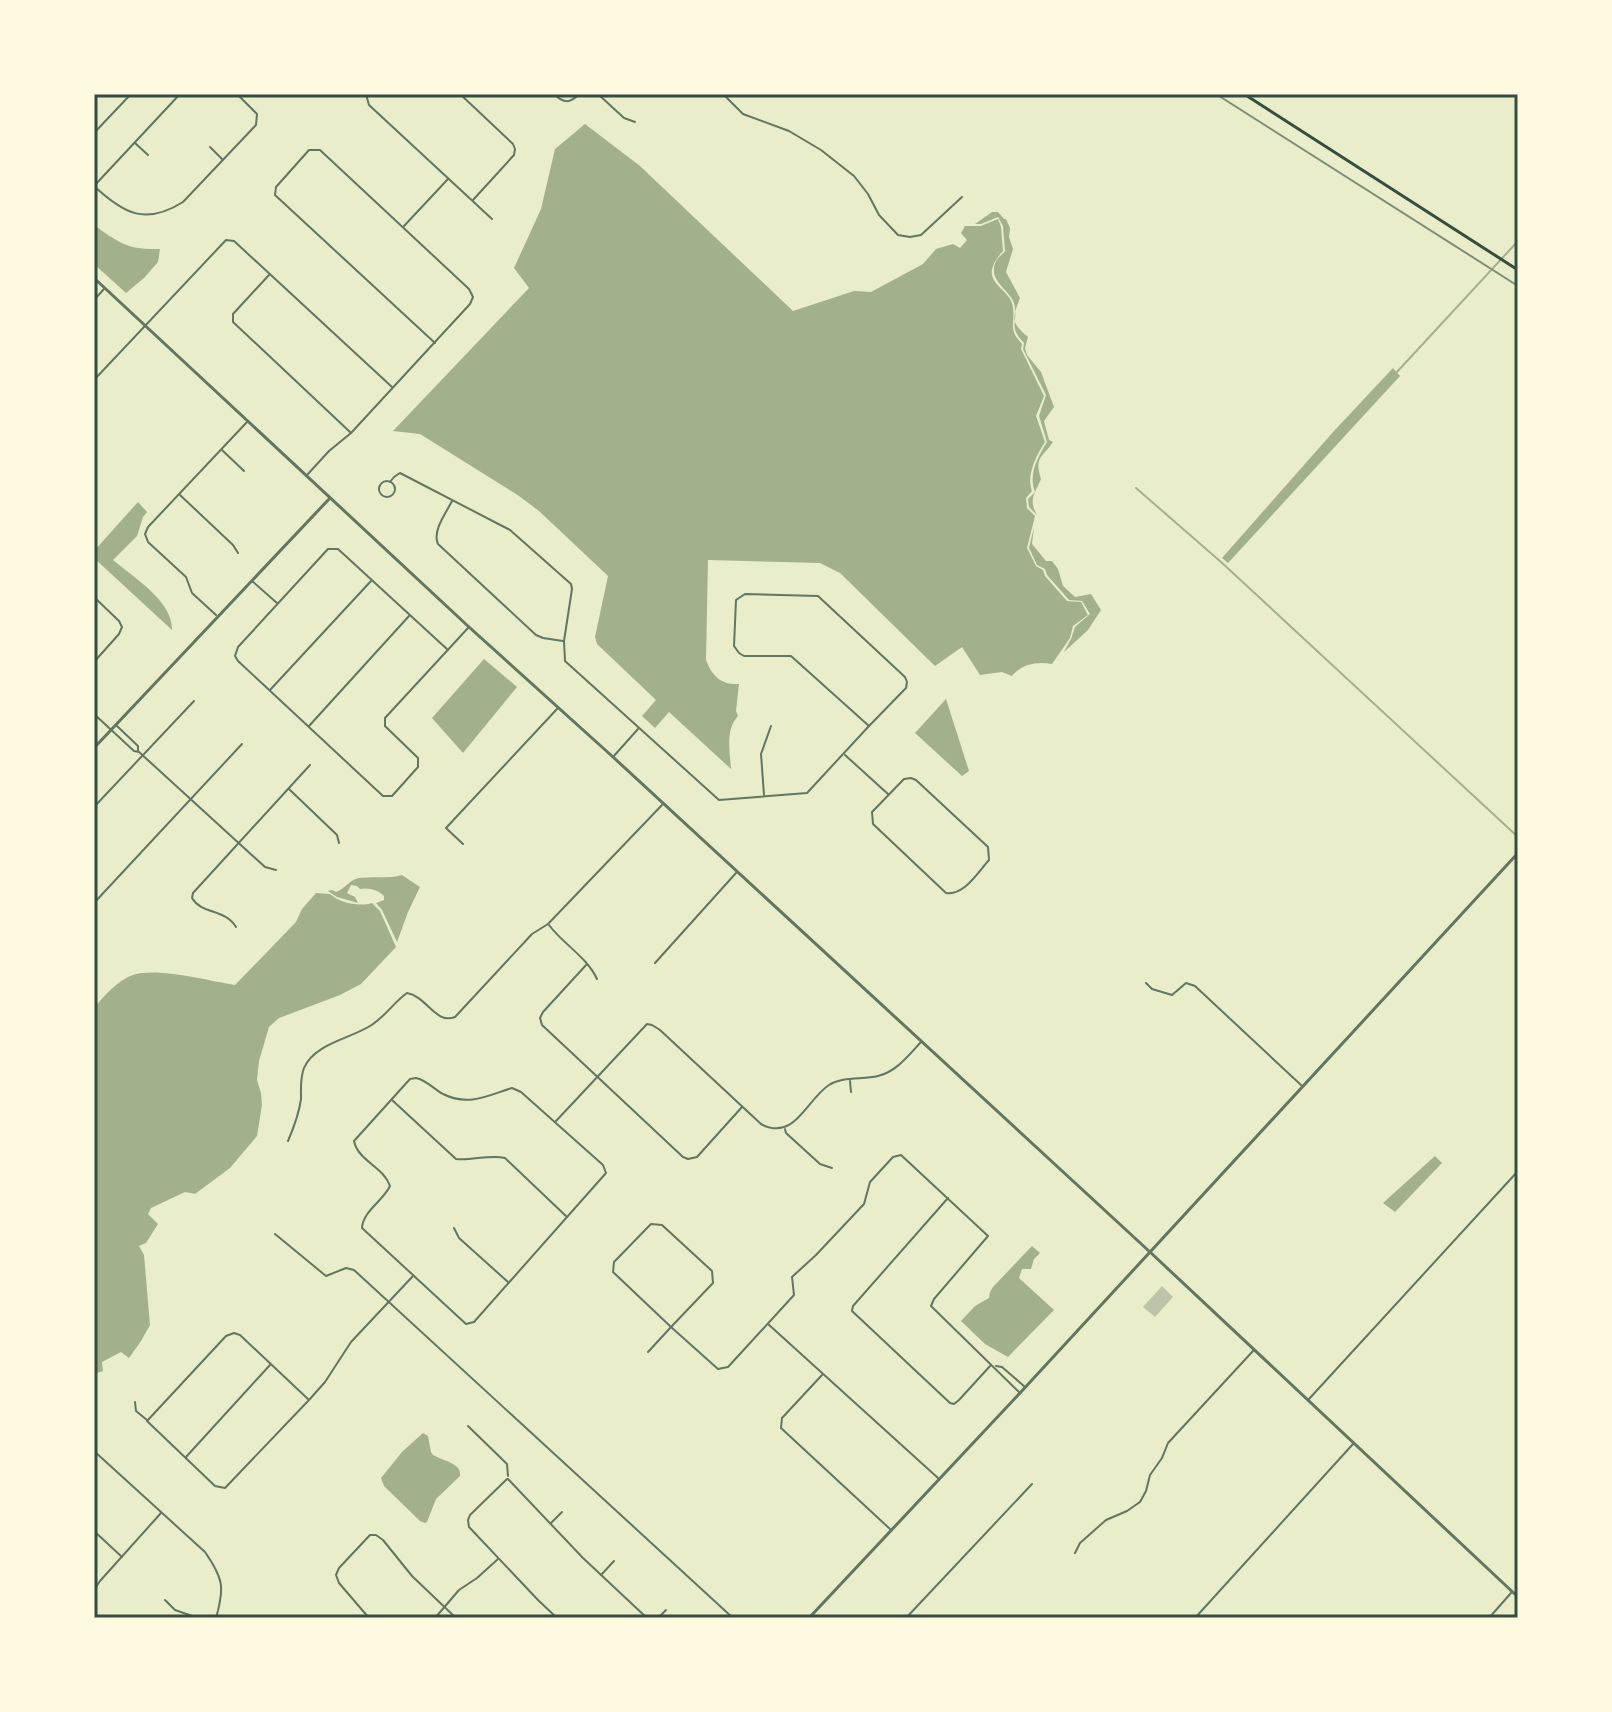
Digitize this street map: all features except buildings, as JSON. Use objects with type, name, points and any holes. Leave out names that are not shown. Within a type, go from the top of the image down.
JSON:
[{"type":"main road","points":[[1244,94],[1518,270]]},
{"type":"street","points":[[94,133],[131,94]]},
{"type":"street","points":[[180,94],[94,186],[125,211],[141,215],[158,214],[183,202],[256,125],[257,114],[237,94]]},
{"type":"street","points":[[368,94],[369,105],[492,219]]},
{"type":"street","points":[[460,94],[515,149],[514,155],[472,201]]},
{"type":"street","points":[[554,94],[559,100],[568,102],[579,94]]},
{"type":"street","points":[[598,94],[624,118],[635,122]]},
{"type":"street","points":[[723,94],[743,114],[789,131],[821,150],[854,176],[879,215],[898,235],[921,235],[962,197]]},
{"type":"street","points":[[134,143],[148,155]]},
{"type":"street","points":[[210,147],[223,159]]},
{"type":"street","points":[[306,476],[435,343],[473,297],[469,289],[320,150],[309,150],[276,187],[275,195],[435,343]]},
{"type":"street","points":[[403,227],[448,179]]},
{"type":"street","points":[[94,380],[226,240],[234,241],[393,387]]},
{"type":"street","points":[[271,274],[233,314],[233,322],[351,433]]},
{"type":"street","points":[[94,278],[1150,1252],[1518,1597]]},
{"type":"street","points":[[94,300],[105,288]]},
{"type":"street","points":[[218,616],[192,593],[186,577],[145,534],[148,527],[247,421]]},
{"type":"street","points":[[221,450],[244,471]]},
{"type":"street","points":[[390,482],[400,473],[510,530],[571,584],[564,641],[565,661],[719,800],[807,793],[906,688],[907,682],[818,596],[745,594],[736,600],[734,646],[739,653],[744,656],[791,656],[869,726]]},
{"type":"street","points":[[179,494],[238,553]]},
{"type":"street","points":[[94,748],[330,498]]},
{"type":"street","points":[[453,500],[436,533],[438,544],[536,635],[564,641]]},
{"type":"street","points":[[448,650],[338,549],[328,549],[236,652],[238,661],[383,796],[392,796],[418,767],[418,758],[385,726],[385,718],[448,650],[469,627]]},
{"type":"street","points":[[270,690],[371,580]]},
{"type":"street","points":[[252,581],[278,604]]},
{"type":"street","points":[[94,597],[122,627],[94,662]]},
{"type":"street","points":[[309,726],[410,615]]},
{"type":"street","points":[[94,807],[194,701]]},
{"type":"street","points":[[463,844],[446,828],[558,708]]},
{"type":"street","points":[[94,714],[265,867],[276,870]]},
{"type":"street","points":[[116,725],[138,746],[139,752]]},
{"type":"street","points":[[764,797],[761,754],[771,726]]},
{"type":"street","points":[[613,757],[639,728]]},
{"type":"street","points":[[94,903],[242,744]]},
{"type":"street","points":[[844,754],[888,795]]},
{"type":"street","points":[[236,927],[230,918],[198,906],[192,898],[195,889],[310,765]]},
{"type":"street","points":[[904,779],[916,780],[988,847],[989,860],[961,891],[946,893],[873,824],[872,812],[888,795],[904,779]]},
{"type":"street","points":[[288,788],[337,835],[339,843]]},
{"type":"street","points":[[288,1141],[299,1110],[301,1075],[309,1058],[369,1027],[407,993],[417,995],[442,1019],[455,1017],[532,934],[548,924],[663,804]]},
{"type":"street","points":[[809,1618],[1518,853]]},
{"type":"street","points":[[655,963],[737,872]]},
{"type":"street","points":[[548,924],[592,969],[597,979]]},
{"type":"street","points":[[587,964],[543,1012],[540,1018],[542,1025],[683,1157],[697,1157],[743,1106]]},
{"type":"street","points":[[1146,983],[1152,989],[1172,995],[1186,983],[1195,986],[1302,1086]]},
{"type":"street","points":[[555,1121],[647,1024],[652,1025],[768,1127],[784,1128],[797,1120],[827,1086],[877,1077],[893,1070],[921,1042]]},
{"type":"street","points":[[416,1078],[421,1078],[447,1096],[473,1100],[491,1097],[512,1088],[528,1096],[555,1121],[603,1165],[606,1173],[474,1322],[466,1324],[362,1228],[363,1219],[390,1186],[387,1178],[357,1150],[354,1141],[410,1079],[416,1078]]},
{"type":"street","points":[[850,1080],[851,1092]]},
{"type":"street","points":[[391,1100],[456,1159],[505,1158],[568,1217]]},
{"type":"street","points":[[784,1128],[820,1164],[832,1168]]},
{"type":"street","points":[[648,1352],[671,1327],[713,1283],[712,1271],[662,1225],[651,1224],[614,1262],[613,1272],[671,1327],[718,1369],[728,1367],[792,1297],[795,1292],[792,1277],[864,1204],[869,1184],[893,1157],[901,1155],[988,1236],[931,1306],[1020,1393]]},
{"type":"street","points":[[1308,1400],[1518,1171]]},
{"type":"street","points":[[948,1198],[853,1306],[852,1311],[950,1403],[959,1400],[993,1366]]},
{"type":"street","points":[[454,1228],[459,1238],[509,1283]]},
{"type":"street","points":[[275,1234],[326,1276],[346,1268],[354,1270],[733,1618]]},
{"type":"street","points":[[135,1402],[136,1411],[215,1486],[225,1488],[325,1382],[351,1342],[413,1276]]},
{"type":"street","points":[[768,1323],[939,1479]]},
{"type":"street","points":[[147,1421],[226,1336],[234,1333],[240,1335],[309,1400]]},
{"type":"street","points":[[1075,1553],[1080,1543],[1106,1520],[1132,1509],[1140,1502],[1150,1475],[1168,1443],[1254,1350]]},
{"type":"street","points":[[186,1457],[271,1364]]},
{"type":"street","points":[[993,1366],[1002,1367],[1025,1387]]},
{"type":"street","points":[[1004,1378],[1009,1373]]},
{"type":"street","points":[[823,1374],[782,1418],[781,1428],[891,1530]]},
{"type":"street","points":[[468,1426],[507,1464],[508,1479],[647,1618]]},
{"type":"street","points":[[1195,1618],[1353,1443]]},
{"type":"street","points":[[94,1451],[205,1552],[216,1568],[220,1581],[222,1597],[216,1618]]},
{"type":"street","points":[[508,1479],[470,1515],[469,1527],[557,1618]]},
{"type":"street","points":[[906,1618],[1032,1484]]},
{"type":"street","points":[[94,1590],[162,1512]]},
{"type":"street","points":[[550,1524],[562,1512]]},
{"type":"street","points":[[94,1531],[122,1557]]},
{"type":"street","points":[[369,1618],[339,1583],[336,1575],[370,1535],[383,1540],[412,1576],[456,1618]]},
{"type":"street","points":[[435,1618],[459,1590],[499,1558]]},
{"type":"street","points":[[601,1575],[614,1561]]},
{"type":"street","points":[[1489,1618],[1512,1592]]},
{"type":"street","points":[[165,1600],[175,1610],[198,1618]]},
{"type":"street","points":[[658,1618],[666,1610]]},
{"type":"shaded area","points":[[585,124],[640,166],[793,311],[854,291],[871,292],[923,264],[936,249],[953,244],[960,248],[967,240],[961,233],[965,226],[981,226],[998,219],[1003,251],[995,262],[993,277],[1011,300],[1014,330],[1044,396],[1036,416],[1045,442],[1033,466],[1030,479],[1032,491],[1026,498],[1027,508],[1035,516],[1027,548],[1036,566],[1043,570],[1067,601],[1081,602],[1088,615],[1073,626],[1070,638],[1052,664],[1030,664],[1012,676],[1002,672],[980,675],[962,647],[935,666],[840,573],[820,563],[708,560],[706,660],[718,678],[739,684],[738,716],[730,734],[731,769],[669,712],[655,728],[642,716],[656,700],[597,644],[595,637],[608,576],[519,496],[420,434],[393,431],[529,288],[514,268],[541,209],[555,149]]},
{"type":"shaded area","points":[[992,212],[998,212],[1006,219],[1010,228],[1013,249],[1006,272],[1020,298],[1015,312],[1013,301],[994,275],[996,261],[1005,251],[1003,226],[998,217],[975,224]]},
{"type":"shaded area","points":[[94,225],[124,244],[160,249],[158,262],[126,293],[94,264]]},
{"type":"shaded area","points":[[1015,321],[1028,337],[1027,355],[1041,372],[1054,407],[1044,421],[1049,440],[1053,442],[1039,462],[1041,479],[1033,501],[1037,515],[1029,507],[1028,499],[1035,492],[1033,472],[1047,442],[1039,416],[1046,395],[1023,349],[1024,343],[1015,329]]},
{"type":"shaded area","points":[[1393,368],[1400,376],[1228,563],[1222,558],[1334,431]]},
{"type":"shaded area","points":[[138,502],[147,512],[137,536],[113,560],[159,600],[171,619],[172,630],[94,558],[94,551]]},
{"type":"shaded area","points":[[1034,527],[1032,544],[1046,561],[1052,561],[1058,569],[1063,586],[1075,597],[1091,594],[1101,610],[1088,630],[1064,652],[1075,627],[1090,614],[1082,601],[1069,600],[1045,569],[1037,565],[1029,548]]},
{"type":"shaded area","points":[[484,659],[517,687],[463,753],[432,718]]},
{"type":"shaded area","points":[[946,699],[969,771],[962,776],[915,733]]},
{"type":"shaded area","points":[[402,875],[420,887],[397,942],[376,903],[384,900],[382,894],[351,885],[347,893],[355,897],[358,903],[328,891],[336,892],[359,878]]},
{"type":"shaded area","points":[[316,893],[330,894],[339,900],[361,905],[372,903],[380,911],[396,947],[361,984],[279,1018],[269,1027],[259,1061],[257,1080],[262,1105],[257,1136],[230,1168],[195,1194],[185,1192],[151,1208],[148,1214],[158,1224],[146,1243],[139,1246],[144,1255],[150,1325],[129,1358],[121,1352],[102,1362],[103,1371],[94,1374],[94,1008],[122,981],[143,973],[235,985],[296,922],[302,909]]},
{"type":"shaded area","points":[[1435,1156],[1442,1163],[1395,1212],[1383,1203]]},
{"type":"shaded area","points":[[1032,1246],[1040,1253],[1031,1269],[1022,1269],[1019,1278],[1054,1310],[1008,1357],[985,1344],[961,1321],[975,1306],[989,1298],[993,1287]]},
{"type":"shaded area","points":[[423,1433],[428,1436],[433,1455],[455,1465],[460,1472],[460,1476],[436,1499],[425,1523],[384,1486],[381,1478]]},
{"type":"waterway","points":[[1396,373],[1518,241]]},
{"type":"waterway","points":[[1136,488],[1221,562],[1518,837]]},
{"type":"railway","points":[[1216,94],[1518,286]]}]
